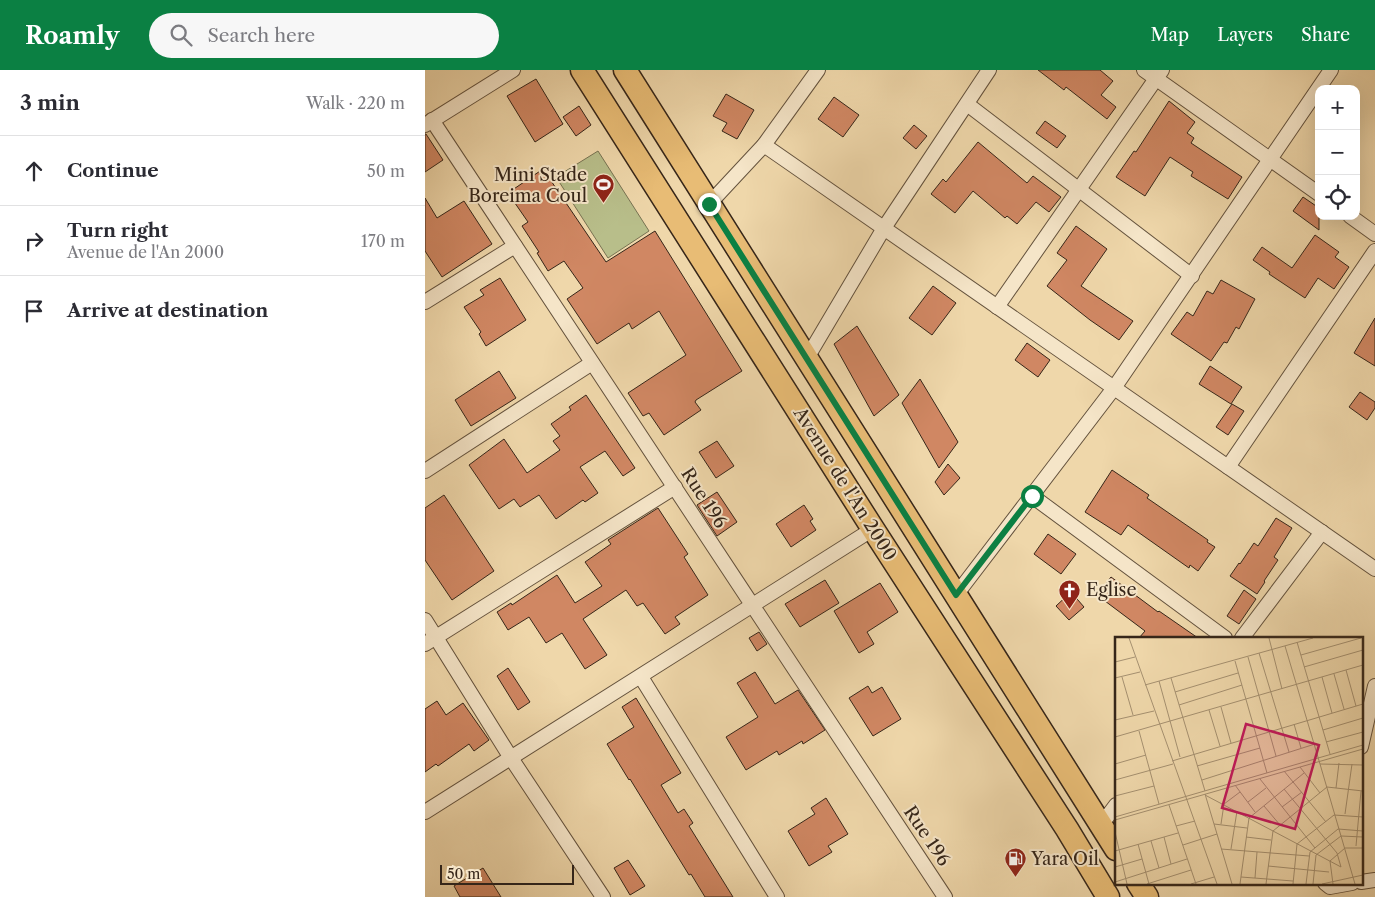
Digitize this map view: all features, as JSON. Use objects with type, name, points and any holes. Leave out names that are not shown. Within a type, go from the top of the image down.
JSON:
[{"type":"main road","name":"Avenue de l'An 2000","points":[[582,70],[873,529],[1067,829],[1108,897]]},
{"type":"main road","name":"Avenue de l'An 2000","points":[[625,70],[1115,847]]},
{"type":"main road","points":[[1139,884],[1147,897]]},
{"type":"street","points":[[429,123],[513,70]]},
{"type":"street","points":[[709,204],[764,145],[818,70]]},
{"type":"street","points":[[807,358],[885,228],[989,70]]},
{"type":"street","points":[[1144,70],[1159,74],[1271,160],[1315,191]]},
{"type":"street","points":[[956,595],[1115,388],[1331,70]]},
{"type":"street","points":[[997,307],[1159,74]]},
{"type":"street","points":[[967,104],[1192,276]]},
{"type":"street","name":"Rue 196","points":[[429,123],[515,246],[945,897]]},
{"type":"street","points":[[764,145],[1375,569]]},
{"type":"street","points":[[1356,220],[1375,234]]},
{"type":"street","points":[[425,302],[515,246]]},
{"type":"street","points":[[1227,466],[1375,251]]},
{"type":"street","points":[[425,472],[592,362]]},
{"type":"street","points":[[430,641],[675,487]]},
{"type":"street","points":[[1032,496],[1224,637]]},
{"type":"street","points":[[425,812],[873,529]]},
{"type":"street","points":[[1243,637],[1322,532]]},
{"type":"street","points":[[425,620],[430,641],[511,758],[603,897]]},
{"type":"street","points":[[641,676],[777,897]]},
{"type":"street","points":[[1363,744],[1370,730],[1375,686]]},
{"type":"street","points":[[1101,825],[1115,806]]},
{"type":"street","points":[[1329,888],[1347,884]]},
{"type":"green space","name":"Mini Stade Boreima Coul","points":[[598,151],[649,231],[608,258],[556,177]]},
{"type":"building","points":[[1038,70],[1100,70],[1113,81],[1101,95],[1116,107],[1107,119],[1066,87],[1064,90]]},
{"type":"building","points":[[536,79],[563,124],[535,142],[507,96]]},
{"type":"building","points":[[726,94],[754,110],[737,139],[722,131],[727,123],[713,116]]},
{"type":"building","points":[[834,97],[859,115],[843,137],[818,119]]},
{"type":"building","points":[[1169,101],[1195,122],[1187,133],[1194,138],[1191,143],[1242,177],[1228,199],[1191,176],[1193,172],[1170,157],[1145,196],[1116,177],[1134,151],[1136,152]]},
{"type":"building","points":[[579,106],[591,125],[576,136],[563,117]]},
{"type":"building","points":[[1045,121],[1066,136],[1057,148],[1036,133]]},
{"type":"building","points":[[914,125],[927,136],[916,149],[903,138]]},
{"type":"building","points":[[425,134],[443,160],[425,172]]},
{"type":"building","points":[[978,142],[1027,183],[1033,176],[1061,197],[1049,212],[1036,202],[1017,224],[1007,216],[1005,218],[973,191],[955,213],[931,194],[943,179],[946,182]]},
{"type":"building","points":[[543,169],[606,262],[655,231],[742,371],[696,400],[695,402],[701,410],[664,435],[649,413],[643,416],[628,393],[686,355],[659,311],[632,329],[629,323],[597,344],[567,299],[583,288],[564,261],[548,271],[537,253],[539,252],[522,226],[528,222],[508,193]]},
{"type":"building","points":[[1303,197],[1315,205],[1315,220],[1319,220],[1319,230],[1293,211]]},
{"type":"building","points":[[425,198],[437,218],[464,201],[492,244],[442,277],[425,251]]},
{"type":"building","points":[[1076,226],[1107,249],[1081,286],[1133,321],[1119,340],[1047,286],[1067,260],[1057,253]]},
{"type":"building","points":[[1315,235],[1339,252],[1335,257],[1349,267],[1334,289],[1318,278],[1305,298],[1269,274],[1270,272],[1253,260],[1262,247],[1292,268]]},
{"type":"building","points":[[500,278],[526,320],[486,346],[479,334],[481,332],[464,307],[484,295],[480,290]]},
{"type":"building","points":[[1221,280],[1255,299],[1239,329],[1236,327],[1227,343],[1224,342],[1211,361],[1171,334],[1187,312],[1193,316],[1207,291],[1213,294]]},
{"type":"building","points":[[933,286],[956,303],[932,335],[909,318]]},
{"type":"building","points":[[1375,318],[1375,366],[1354,353]]},
{"type":"building","points":[[857,326],[899,395],[874,416],[834,344]]},
{"type":"building","points":[[1027,343],[1050,360],[1038,377],[1015,360]]},
{"type":"building","points":[[1210,366],[1242,387],[1231,404],[1199,384]]},
{"type":"building","points":[[499,371],[516,398],[471,426],[455,400]]},
{"type":"building","points":[[920,379],[958,442],[939,468],[902,403]]},
{"type":"building","points":[[1360,392],[1375,402],[1375,408],[1367,420],[1349,407]]},
{"type":"building","points":[[586,395],[635,468],[623,476],[605,451],[580,467],[598,493],[585,502],[583,500],[556,519],[539,495],[520,507],[514,499],[499,509],[469,465],[504,439],[527,473],[560,450],[553,441],[560,436],[551,424],[571,410],[569,407]]},
{"type":"building","points":[[1232,404],[1244,411],[1228,435],[1216,427]]},
{"type":"building","points":[[717,441],[734,466],[716,478],[699,452]]},
{"type":"building","points":[[948,464],[960,478],[944,495],[935,482]]},
{"type":"building","points":[[1112,470],[1149,495],[1147,498],[1208,540],[1207,542],[1215,547],[1198,571],[1190,565],[1189,568],[1128,525],[1121,535],[1085,512]]},
{"type":"building","points":[[717,492],[737,522],[717,536],[697,505]]},
{"type":"building","points":[[444,495],[494,571],[452,600],[425,560],[425,508]]},
{"type":"building","points":[[804,505],[813,519],[810,521],[816,530],[791,547],[776,524]]},
{"type":"building","points":[[658,508],[688,554],[684,557],[708,595],[675,617],[680,624],[665,634],[643,603],[637,606],[626,590],[583,619],[607,655],[585,669],[562,633],[546,643],[529,617],[508,630],[497,612],[511,603],[512,605],[557,575],[575,603],[602,586],[585,562],[611,544],[608,540]]},
{"type":"building","points":[[1276,518],[1292,528],[1274,557],[1278,560],[1257,594],[1230,576],[1254,543],[1258,546]]},
{"type":"building","points":[[1048,534],[1076,554],[1061,574],[1034,554]]},
{"type":"building","points":[[1111,577],[1158,612],[1197,637],[1140,637],[1145,631],[1097,595]]},
{"type":"building","points":[[825,580],[839,603],[800,627],[785,604]]},
{"type":"building","points":[[880,583],[898,612],[867,632],[874,644],[859,653],[834,611]]},
{"type":"building","points":[[1244,590],[1256,599],[1239,624],[1227,616]]},
{"type":"building","points":[[1071,592],[1084,607],[1069,620],[1056,606]]},
{"type":"building","points":[[759,632],[767,644],[757,651],[749,638]]},
{"type":"building","points":[[508,668],[530,702],[518,710],[497,676]]},
{"type":"building","points":[[755,672],[775,704],[798,690],[825,730],[803,744],[802,741],[779,755],[777,751],[746,770],[726,737],[758,717],[737,683]]},
{"type":"building","points":[[868,686],[872,693],[882,687],[901,719],[873,736],[849,698]]},
{"type":"building","points":[[636,698],[681,773],[661,785],[678,813],[684,809],[693,823],[689,826],[733,897],[705,897],[691,874],[689,875],[607,744],[634,727],[622,707]]},
{"type":"building","points":[[437,701],[446,715],[463,703],[489,740],[474,751],[469,744],[438,766],[436,764],[425,772],[425,709]]},
{"type":"building","points":[[826,798],[848,834],[828,846],[832,852],[809,866],[788,831],[815,814],[811,808]]},
{"type":"building","points":[[628,860],[645,886],[630,895],[614,868]]},
{"type":"building","points":[[483,868],[501,897],[460,897],[454,886]]},
{"type":"place","name":"Mini Stade Boreima Coul","points":[[603,204]]},
{"type":"place","name":"Eglise","points":[[1070,609]]},
{"type":"place","name":"Yara Oil","points":[[1015,878]]},
{"type":"route","points":[[709,204],[956,595],[1032,496]]}]
